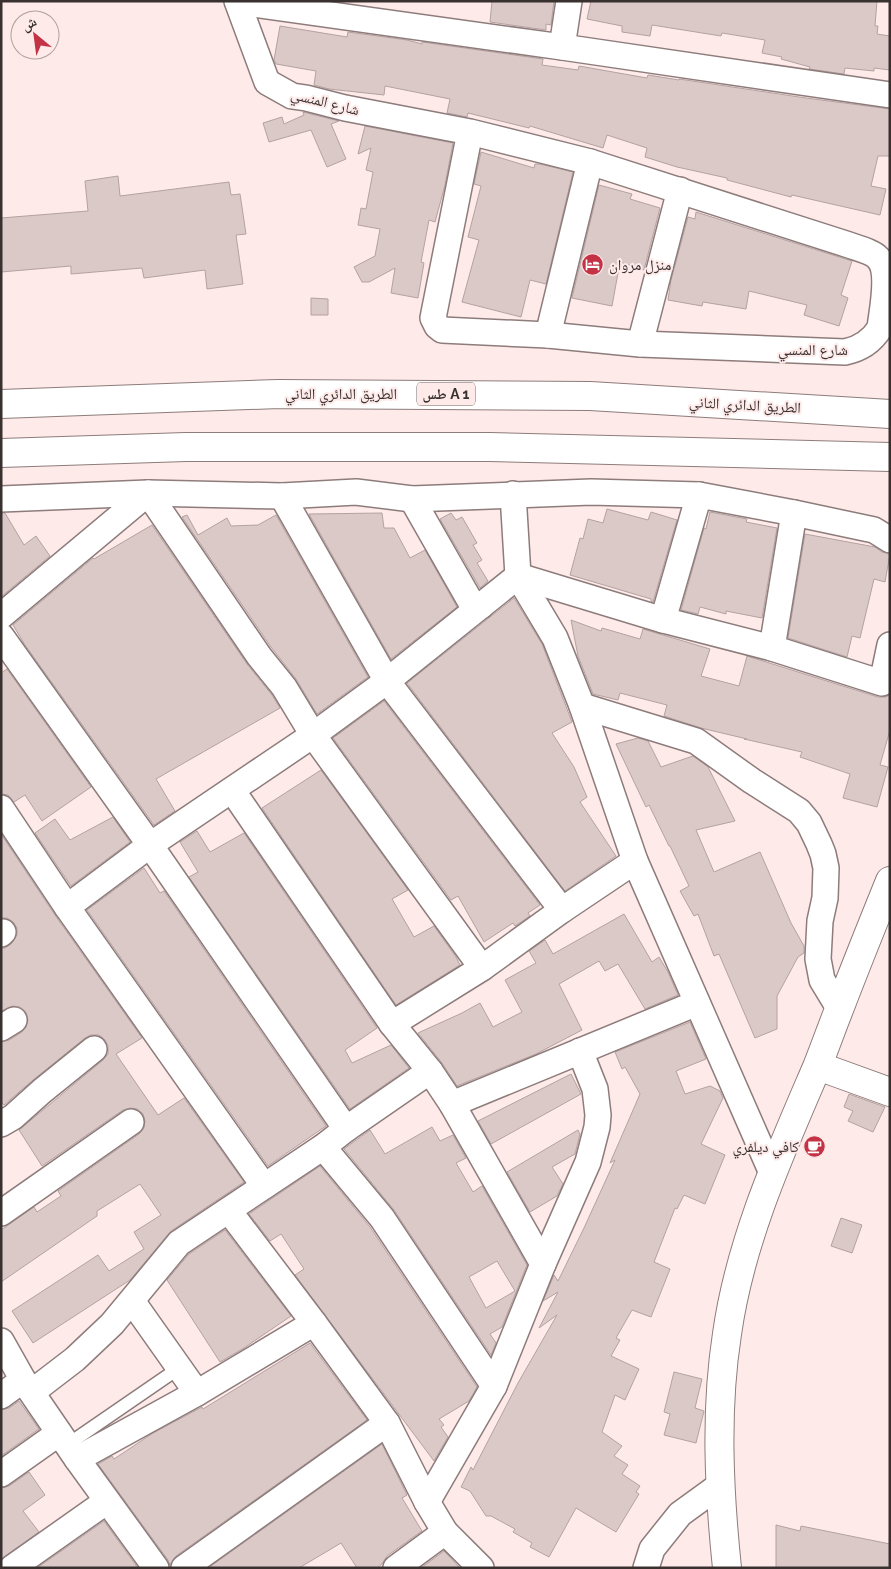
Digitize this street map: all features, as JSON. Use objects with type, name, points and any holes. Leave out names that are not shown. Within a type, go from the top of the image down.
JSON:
[{"type":"main road","name":"الطريق الدائري الثاني","points":[[1,404],[278,394],[590,396],[890,414]]},
{"type":"main road","points":[[1,453],[186,447],[490,446],[890,457]]},
{"type":"main road","points":[[727,1568],[721,1511],[720,1421],[727,1334],[738,1283],[748,1244],[772,1173],[818,1066],[890,881]]},
{"type":"main road","points":[[818,1066],[890,1092]]},
{"type":"street","points":[[562,47],[569,1]]},
{"type":"street","points":[[237,2],[890,95]]},
{"type":"street","name":"شارع المنسي","points":[[237,2],[267,82],[292,96],[470,132],[590,162],[849,245],[878,258],[884,265],[887,274],[880,328],[876,334],[861,346],[845,352],[640,344],[445,330],[440,328],[435,323],[434,318],[470,132]]},
{"type":"street","points":[[548,336],[590,162]]},
{"type":"street","points":[[640,344],[680,190]]},
{"type":"street","points":[[1,499],[148,493],[282,496],[356,492],[412,499],[512,494],[625,492],[699,495],[874,530],[890,540]]},
{"type":"street","points":[[1,616],[148,493]]},
{"type":"street","points":[[148,493],[259,656],[284,687],[313,735],[482,968]]},
{"type":"street","points":[[512,494],[518,576],[555,638],[582,706],[635,861],[772,1173]]},
{"type":"street","points":[[663,620],[699,495]]},
{"type":"street","points":[[282,496],[387,682],[562,910]]},
{"type":"street","points":[[412,499],[473,606],[482,606]]},
{"type":"street","points":[[772,648],[794,513]]},
{"type":"street","points":[[66,907],[150,845],[313,735],[387,682],[518,576]]},
{"type":"street","points":[[518,576],[663,620],[772,648],[882,683],[890,645]]},
{"type":"street","points":[[1,636],[150,845],[346,1129]]},
{"type":"street","points":[[582,706],[696,741],[752,781],[799,811],[809,824],[819,844],[826,868],[825,898],[820,921],[818,959],[822,980],[839,1008]]},
{"type":"street","points":[[232,790],[392,1024],[430,1071],[452,1104],[543,1264]]},
{"type":"street","points":[[1,808],[66,907],[264,1186]]},
{"type":"street","points":[[392,1024],[482,968],[562,910],[635,861]]},
{"type":"street","points":[[452,1104],[697,1003]]},
{"type":"street","points":[[1,1124],[13,1117],[94,1049]]},
{"type":"street","points":[[427,1502],[494,1386],[543,1264],[588,1162],[598,1115],[595,1089],[580,1051]]},
{"type":"street","points":[[1,1396],[27,1386],[75,1359],[132,1301],[179,1243],[323,1148],[346,1129],[430,1071]]},
{"type":"street","points":[[1,1213],[131,1122]]},
{"type":"street","points":[[323,1148],[382,1218],[494,1386]]},
{"type":"street","points":[[229,1211],[387,1423],[427,1502],[446,1532],[482,1568]]},
{"type":"street","points":[[132,1301],[197,1392]]},
{"type":"street","points":[[1,1474],[197,1392],[314,1323]]},
{"type":"street","points":[[1,1341],[27,1386],[156,1568]]},
{"type":"street","points":[[184,1568],[387,1423]]},
{"type":"street","points":[[646,1568],[652,1549],[680,1514],[720,1485]]},
{"type":"street","points":[[12,1568],[107,1501]]},
{"type":"street","points":[[396,1568],[446,1532]]},
{"type":"lane","points":[[68,1446],[180,1368]]},
{"type":"building","points":[[492,1],[554,1],[551,25],[546,24],[546,30],[490,22]]},
{"type":"building","points":[[591,1],[877,1],[875,26],[878,26],[877,34],[890,36],[890,70],[874,68],[874,71],[845,68],[844,74],[809,69],[810,67],[781,59],[782,57],[762,53],[765,40],[722,33],[721,36],[652,25],[650,36],[622,32],[622,26],[587,19]]},
{"type":"building","points":[[280,26],[347,37],[348,32],[407,40],[422,44],[422,42],[543,59],[542,65],[578,70],[579,66],[647,78],[648,75],[890,109],[890,156],[878,156],[871,186],[886,189],[880,215],[792,195],[791,197],[727,180],[727,178],[677,167],[645,157],[647,148],[607,135],[603,148],[530,126],[529,128],[468,113],[467,117],[447,113],[450,99],[385,86],[384,95],[329,89],[314,85],[316,71],[276,64],[274,60]]},
{"type":"building","points":[[303,112],[339,121],[331,124],[346,159],[327,167],[311,130],[269,142],[263,123],[282,117],[284,124],[304,115]]},
{"type":"building","points":[[365,126],[453,143],[445,185],[435,222],[429,220],[421,262],[424,263],[418,298],[391,293],[395,268],[369,282],[362,282],[354,267],[375,256],[380,229],[358,225],[361,208],[366,209],[373,172],[366,170],[371,148],[358,154]]},
{"type":"building","points":[[481,152],[534,168],[535,164],[540,164],[573,172],[546,284],[530,280],[521,317],[462,302],[479,240],[468,237],[481,186],[474,184]]},
{"type":"building","points":[[118,176],[120,196],[229,182],[231,195],[240,194],[246,234],[236,235],[243,284],[207,289],[205,270],[144,278],[142,268],[71,274],[71,266],[1,272],[1,218],[88,211],[85,181]]},
{"type":"building","points":[[599,185],[632,194],[630,199],[660,208],[644,270],[620,262],[612,306],[572,298]]},
{"type":"building","points":[[696,212],[852,261],[841,295],[848,298],[839,326],[804,315],[807,305],[749,291],[746,309],[703,302],[702,306],[668,300],[671,280],[688,217],[695,219]]},
{"type":"building","points":[[311,298],[328,299],[328,315],[311,315]]},
{"type":"building","points":[[607,509],[648,520],[651,512],[677,520],[653,602],[651,599],[570,575],[580,538],[583,539],[588,519],[603,523]]},
{"type":"building","points":[[710,512],[747,519],[746,522],[777,528],[762,618],[726,611],[726,614],[700,607],[698,614],[681,610]]},
{"type":"building","points":[[1,513],[5,513],[24,545],[36,536],[50,556],[1,597]]},
{"type":"building","points":[[382,513],[384,528],[394,528],[410,558],[425,550],[457,607],[391,659],[309,514]]},
{"type":"building","points":[[451,513],[456,520],[462,517],[477,543],[473,545],[482,560],[477,563],[488,581],[480,588],[440,519]]},
{"type":"building","points":[[187,515],[198,535],[227,518],[231,526],[258,525],[276,515],[368,677],[317,714],[296,679],[271,647],[182,517]]},
{"type":"building","points":[[152,525],[247,664],[280,708],[156,779],[175,811],[154,825],[25,645],[13,625],[93,558]]},
{"type":"building","points":[[805,534],[875,547],[882,552],[890,554],[885,582],[874,579],[860,638],[852,636],[847,657],[788,638]]},
{"type":"building","points":[[514,598],[542,644],[572,722],[552,733],[574,767],[587,797],[580,802],[616,856],[565,891],[407,683]]},
{"type":"building","points":[[571,620],[601,631],[602,628],[640,639],[643,629],[710,649],[701,676],[739,686],[747,656],[878,697],[890,695],[890,730],[880,765],[888,767],[877,807],[843,798],[850,774],[800,757],[802,752],[701,728],[664,716],[667,705],[620,693],[618,700],[593,694],[578,656]]},
{"type":"building","points":[[7,669],[91,787],[42,821],[25,795],[14,802],[8,795],[1,794],[1,673]]},
{"type":"building","points":[[384,701],[540,905],[528,913],[530,916],[515,926],[513,923],[484,942],[458,896],[451,900],[333,738]]},
{"type":"building","points":[[638,738],[648,741],[661,767],[693,756],[708,767],[735,821],[696,830],[714,872],[760,852],[791,923],[804,946],[804,953],[798,957],[777,996],[777,1029],[755,1038],[719,954],[714,956],[698,914],[694,916],[680,891],[689,886],[649,805],[646,807],[616,744]]},
{"type":"building","points":[[321,770],[408,890],[392,899],[414,937],[434,926],[460,965],[396,1005],[262,808]]},
{"type":"building","points":[[113,817],[130,842],[71,886],[35,833],[55,819],[70,840]]},
{"type":"building","points":[[197,831],[210,852],[244,833],[377,1028],[345,1050],[352,1063],[391,1045],[409,1068],[350,1109],[189,877],[198,872],[180,842]]},
{"type":"building","points":[[1,834],[55,915],[142,1038],[116,1054],[158,1115],[184,1098],[244,1182],[171,1231],[130,1280],[33,1343],[12,1311],[98,1255],[109,1271],[144,1249],[134,1232],[161,1215],[140,1184],[97,1211],[97,1216],[1,1282],[1,1230],[34,1207],[37,1212],[61,1196],[58,1191],[139,1134],[144,1128],[145,1121],[143,1114],[137,1109],[123,1110],[42,1166],[19,1130],[103,1060],[108,1054],[108,1046],[99,1035],[91,1035],[85,1038],[4,1105],[1,1102],[1,1042],[9,1040],[22,1032],[28,1020],[26,1012],[20,1007],[13,1006],[1,1011],[1,948],[11,944],[17,935],[17,928],[7,918],[1,918]]},
{"type":"building","points":[[144,868],[160,893],[164,891],[326,1126],[268,1166],[87,910]]},
{"type":"building","points":[[624,914],[652,962],[659,957],[678,995],[645,1009],[618,964],[605,971],[599,961],[559,984],[582,1030],[536,1054],[457,1086],[442,1063],[418,1033],[480,1003],[493,1027],[522,1012],[505,980],[536,963],[529,951],[545,940],[553,954]]},
{"type":"building","points":[[690,1022],[706,1059],[676,1071],[685,1094],[710,1086],[720,1091],[723,1098],[701,1144],[725,1155],[705,1204],[684,1195],[677,1209],[675,1208],[654,1262],[670,1269],[651,1317],[632,1310],[616,1338],[620,1340],[611,1356],[639,1369],[625,1400],[615,1395],[602,1432],[622,1446],[614,1456],[628,1465],[622,1474],[640,1486],[636,1492],[639,1494],[616,1532],[576,1508],[549,1557],[530,1547],[532,1543],[513,1532],[515,1529],[491,1516],[486,1516],[470,1491],[461,1487],[471,1467],[473,1470],[518,1383],[557,1315],[539,1328],[558,1292],[543,1301],[554,1275],[558,1281],[615,1160],[610,1163],[640,1094],[625,1067],[622,1069],[615,1052]]},
{"type":"building","points":[[571,1074],[581,1094],[491,1144],[478,1121]]},
{"type":"building","points":[[849,1094],[885,1107],[873,1132],[848,1121],[853,1111],[844,1107]]},
{"type":"building","points":[[432,1127],[440,1141],[453,1135],[466,1158],[456,1163],[473,1192],[482,1186],[527,1265],[502,1327],[490,1334],[496,1343],[491,1355],[394,1210],[344,1149],[370,1130],[385,1154]],"holes":[[[497,1261],[515,1291],[486,1308],[469,1277]]]},
{"type":"building","points":[[578,1130],[580,1134],[575,1154],[552,1167],[563,1184],[557,1196],[530,1212],[507,1172]]},
{"type":"building","points":[[320,1166],[370,1227],[477,1387],[469,1401],[439,1419],[444,1425],[441,1427],[448,1437],[434,1461],[295,1275],[304,1269],[281,1234],[270,1241],[249,1214]]},
{"type":"building","points":[[841,1218],[862,1225],[852,1253],[831,1246]]},
{"type":"building","points":[[225,1230],[291,1316],[220,1362],[167,1280],[189,1254]]},
{"type":"building","points":[[310,1343],[367,1420],[176,1556],[170,1565],[98,1464],[112,1456],[114,1459],[153,1433],[202,1407],[203,1409]]},
{"type":"building","points":[[674,1372],[702,1379],[695,1408],[704,1411],[696,1443],[664,1435],[670,1414],[664,1412]]},
{"type":"building","points":[[19,1401],[39,1429],[1,1456],[1,1410],[9,1408]]},
{"type":"building","points":[[382,1444],[407,1495],[402,1498],[422,1531],[387,1556],[377,1568],[357,1568],[341,1543],[299,1568],[212,1568],[211,1566]]},
{"type":"building","points":[[29,1472],[45,1495],[23,1511],[39,1532],[1,1559],[1,1488],[9,1486]]},
{"type":"building","points":[[104,1521],[138,1568],[37,1568]]},
{"type":"building","points":[[776,1525],[800,1531],[801,1526],[890,1544],[890,1568],[776,1568]]},
{"type":"building","points":[[444,1551],[460,1568],[421,1568]]},
{"type":"place","name":"منزل مروان","points":[[593,265]]},
{"type":"place","name":"كافي ديلفري","points":[[815,1147]]}]
